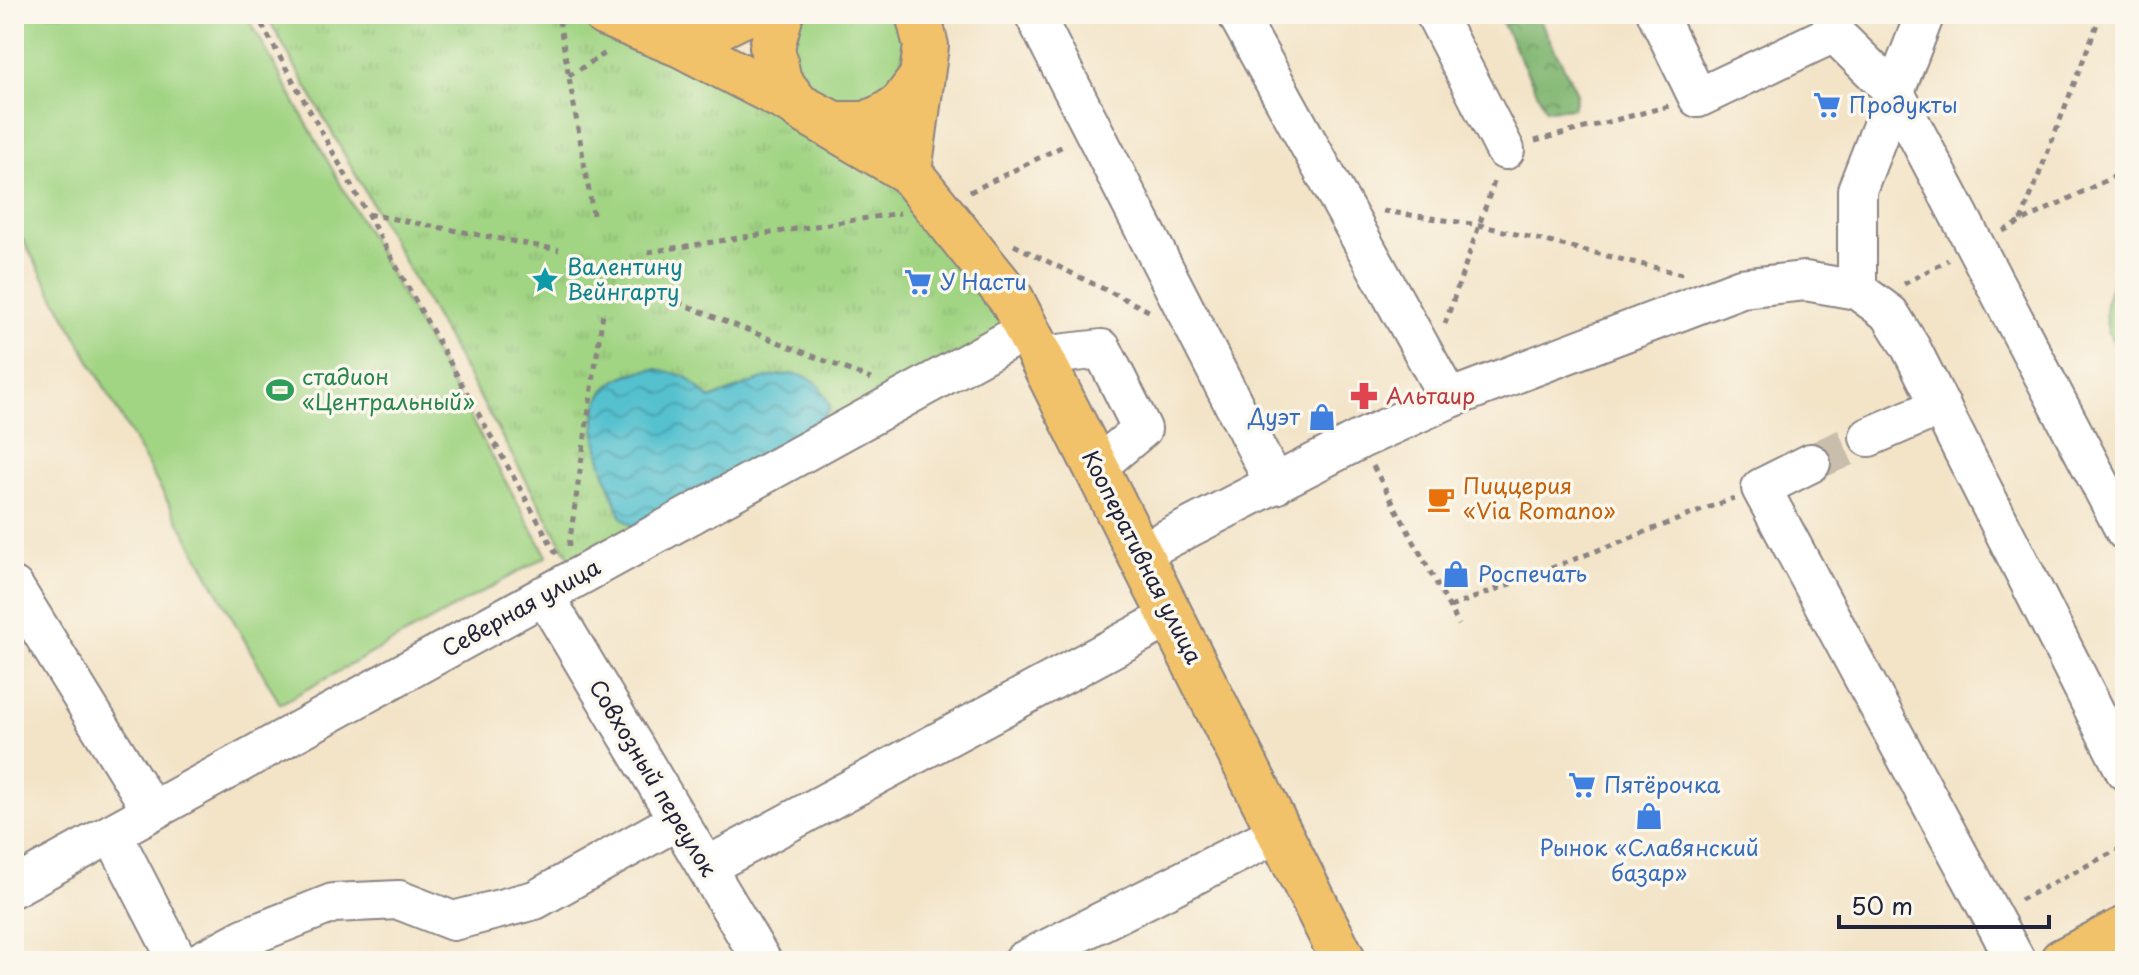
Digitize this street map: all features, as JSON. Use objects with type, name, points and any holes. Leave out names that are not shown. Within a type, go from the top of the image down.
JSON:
[{"type":"main road","points":[[605,14],[681,45],[834,124],[866,124],[901,105],[919,81]]},
{"type":"main road","points":[[681,45],[745,14]]},
{"type":"main road","points":[[781,14],[772,47],[774,58],[779,81],[800,108]]},
{"type":"main road","points":[[909,172],[926,46],[918,14]]},
{"type":"main road","name":"Кооперативная улица","points":[[800,108],[909,172],[1012,300],[1344,961]]},
{"type":"street","points":[[919,81],[942,14]]},
{"type":"street","points":[[1034,14],[1275,485]]},
{"type":"street","points":[[1237,14],[1440,383]]},
{"type":"street","points":[[1435,14],[1505,150]]},
{"type":"street","points":[[1657,14],[1698,98],[1834,33],[1895,93],[2125,531]]},
{"type":"street","points":[[1857,290],[1857,190],[1925,14]]},
{"type":"street","points":[[1140,553],[1359,440],[1440,383],[1741,288],[1805,281],[1857,290],[1890,314],[1941,406],[2125,771]]},
{"type":"street","points":[[1034,343],[1102,349],[1142,429],[1097,467]]},
{"type":"street","name":"Северная улица","points":[[14,887],[560,582],[909,394],[1034,343]]},
{"type":"street","points":[[1869,437],[1941,406]]},
{"type":"street","points":[[1811,463],[1761,488],[2016,961]]},
{"type":"street","name":"Совхозный переулок","points":[[560,582],[678,820],[762,961]]},
{"type":"street","points":[[14,587],[152,811]]},
{"type":"street","points":[[706,867],[1172,616]]},
{"type":"street","points":[[201,961],[244,938],[333,903],[399,900],[453,921],[535,900],[678,820]]},
{"type":"street","points":[[1023,961],[1280,832]]},
{"type":"street","points":[[112,833],[178,961]]},
{"type":"path","points":[[256,14],[367,214],[560,582]]},
{"type":"path","points":[[2021,221],[2101,14]]},
{"type":"path","points":[[559,20],[594,220]]},
{"type":"path","points":[[1440,383],[1479,225],[1505,150],[1698,98]]},
{"type":"path","points":[[648,252],[938,207],[1094,130]]},
{"type":"path","points":[[1342,205],[1479,225],[1741,288]]},
{"type":"path","points":[[367,214],[559,250]]},
{"type":"path","points":[[1007,241],[1200,336]]},
{"type":"path","points":[[644,289],[909,394]]},
{"type":"path","points":[[560,582],[603,313]]},
{"type":"path","points":[[1359,440],[1459,625]]},
{"type":"path","points":[[1450,607],[1761,488]]},
{"type":"path","points":[[1990,915],[2125,846]]},
{"type":"green space","name":"стадион «Центральный»","points":[[14,14],[246,14],[547,556],[280,704],[14,224]]},
{"type":"green space","points":[[266,14],[576,14],[676,54],[903,181],[1013,327],[575,568]]},
{"type":"green space","points":[[786,14],[911,14],[893,105],[801,102]]},
{"type":"green space","points":[[1498,14],[1537,14],[1577,93],[1573,108],[1546,110]]},
{"type":"green space","points":[[2125,267],[2125,356],[2110,335],[2106,312],[2111,288]]},
{"type":"water","points":[[657,369],[687,377],[710,399],[762,379],[789,374],[802,376],[816,382],[830,406],[824,418],[806,429],[632,526],[622,518],[598,448],[595,425],[597,404],[608,387],[627,375]]},
{"type":"tunnel","points":[[1811,463],[1869,437]]},
{"type":"place","name":"Продукты","points":[[1827,105]]},
{"type":"place","name":"Валентину Вейнгарту","points":[[545,280]]},
{"type":"place","name":"У Насти","points":[[918,282]]},
{"type":"place","name":"стадион «Центральный»","points":[[280,390]]},
{"type":"place","name":"Альтаир","points":[[1364,396]]},
{"type":"place","name":"Дуэт","points":[[1322,417]]},
{"type":"place","name":"Пиццерия «Via Romano»","points":[[1441,499]]},
{"type":"place","name":"Роспечать","points":[[1456,574]]},
{"type":"place","name":"Пятёрочка","points":[[1582,785]]},
{"type":"place","name":"Рынок «Славянский базар»","points":[[1649,816]]}]
